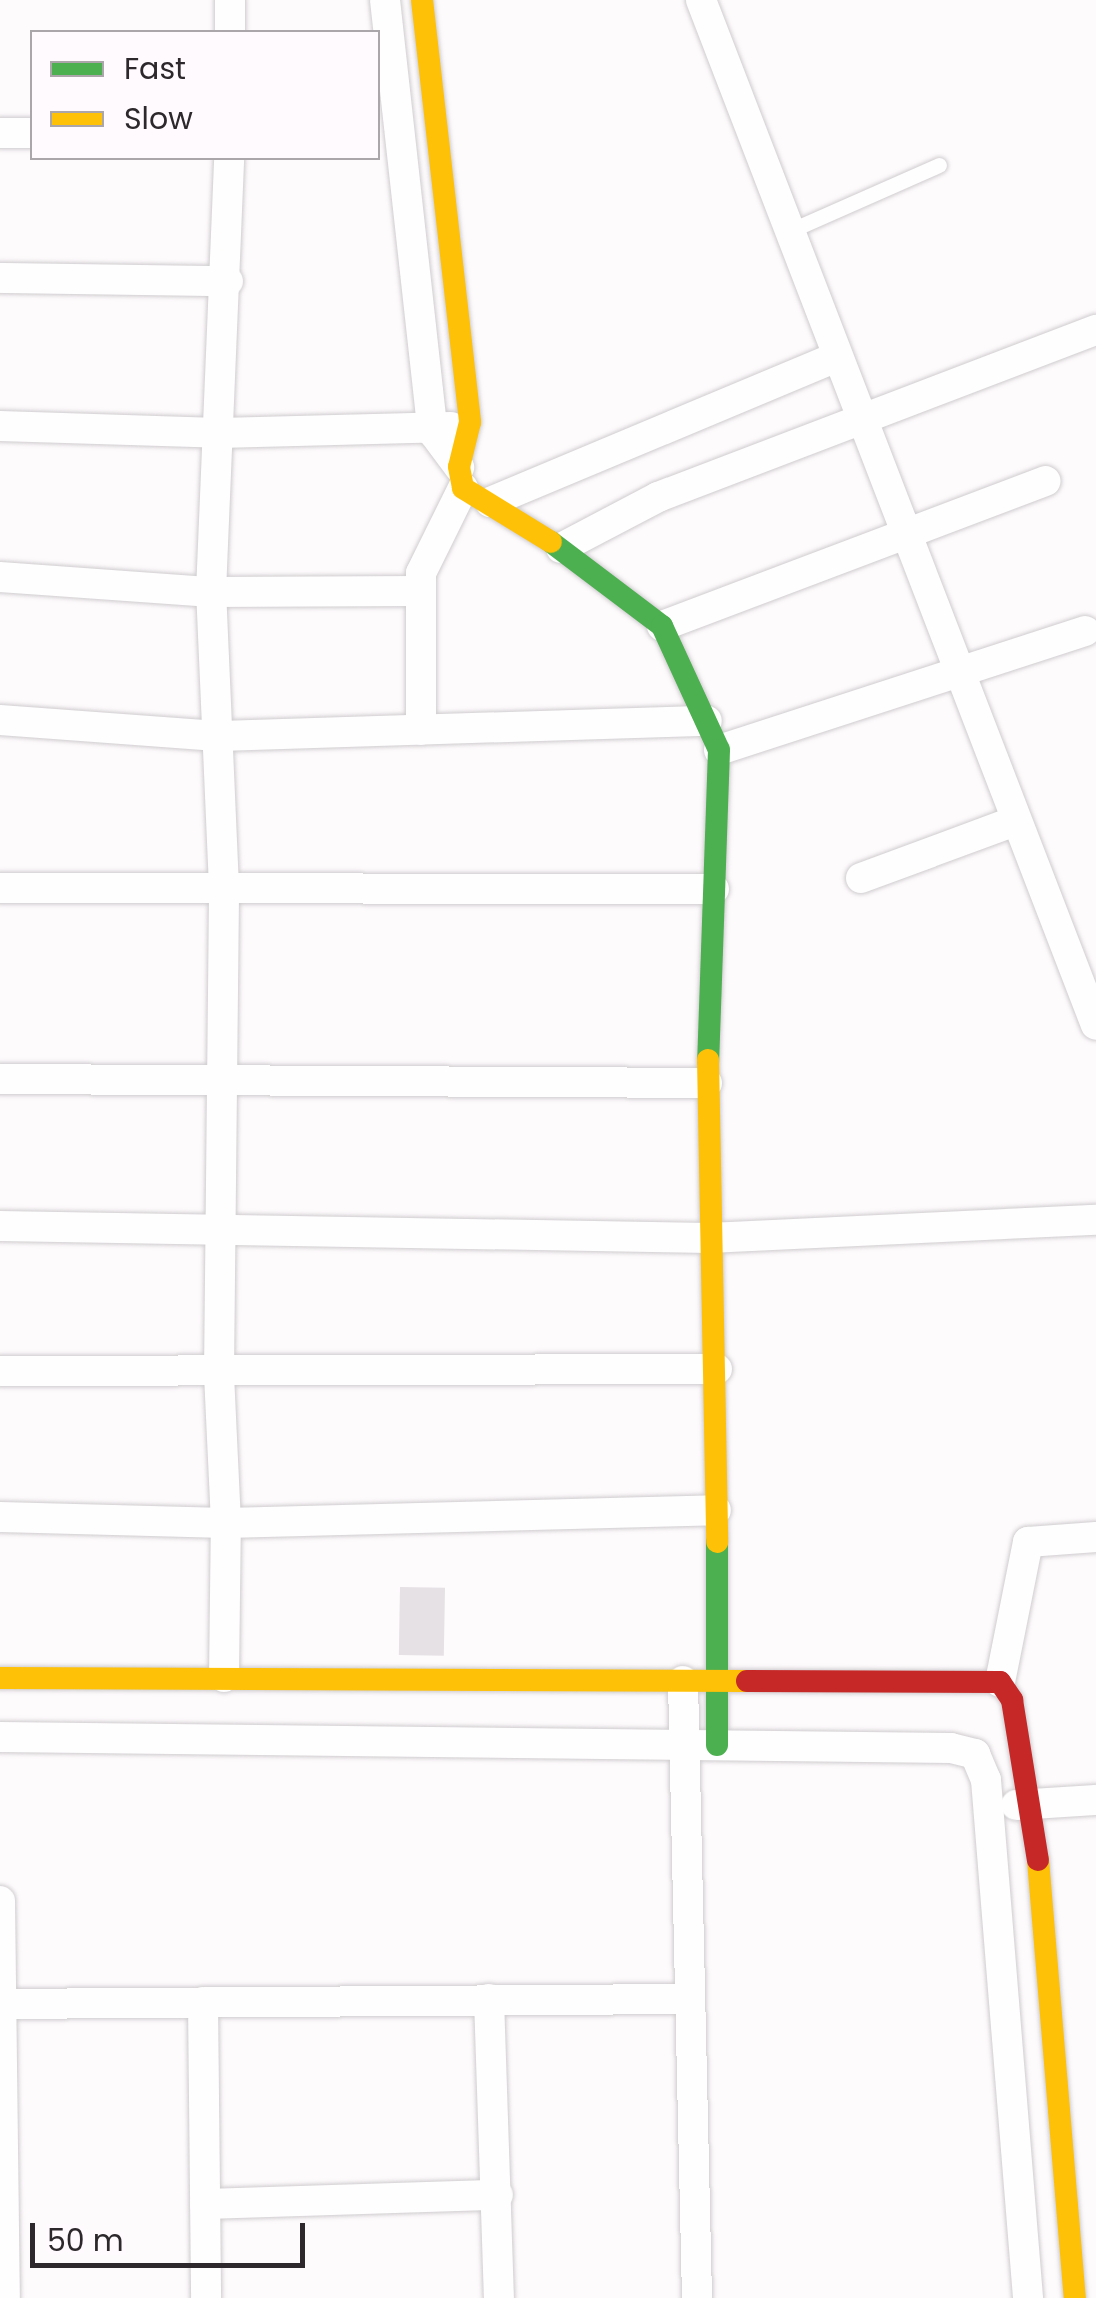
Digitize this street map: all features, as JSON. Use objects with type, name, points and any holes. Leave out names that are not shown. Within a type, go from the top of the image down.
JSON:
[{"type":"street","points":[[230,0],[230,30]]},
{"type":"street","points":[[384,0],[433,432],[461,478],[662,626],[719,750],[707,1083],[717,1369],[717,1745]]},
{"type":"street","points":[[421,730],[419,590],[461,478],[470,422],[438,176],[422,0]]},
{"type":"street","points":[[700,0],[859,422],[1096,1025]]},
{"type":"street","points":[[0,133],[30,133]]},
{"type":"street","points":[[224,1677],[226,1523],[218,1373],[224,1231],[224,887],[212,592],[228,281],[229,160]]},
{"type":"street","points":[[404,179],[438,176]]},
{"type":"street","points":[[0,278],[228,281]]},
{"type":"street","points":[[561,548],[658,496],[1096,330]]},
{"type":"street","points":[[490,502],[835,358]]},
{"type":"street","points":[[0,426],[219,433],[433,432],[470,422]]},
{"type":"street","points":[[662,626],[1045,481]]},
{"type":"street","points":[[0,577],[212,592],[419,590]]},
{"type":"street","points":[[719,750],[1084,631]]},
{"type":"street","points":[[0,720],[220,736],[706,721]]},
{"type":"street","points":[[862,878],[1016,821]]},
{"type":"street","points":[[0,888],[714,888]]},
{"type":"street","points":[[0,1079],[224,1084],[707,1083]]},
{"type":"street","points":[[0,1226],[710,1238],[1096,1220]]},
{"type":"street","points":[[0,1371],[717,1369]]},
{"type":"street","points":[[0,1517],[226,1523],[716,1510]]},
{"type":"street","points":[[1075,2298],[1083,2226],[1033,1804],[1012,1700],[1000,1682],[1028,1542],[1096,1537]]},
{"type":"street","points":[[0,1678],[1000,1682]]},
{"type":"street","points":[[683,1682],[696,2298]]},
{"type":"street","points":[[0,1737],[951,1748],[974,1754],[984,1767],[988,1807],[1028,2298]]},
{"type":"street","points":[[988,1807],[1096,1800]]},
{"type":"street","points":[[0,1902],[5,2298]]},
{"type":"street","points":[[490,1999],[499,2298]]},
{"type":"street","points":[[1,2004],[690,1999]]},
{"type":"street","points":[[203,2002],[206,2298]]},
{"type":"street","points":[[206,2204],[498,2195]]},
{"type":"lane","points":[[788,232],[939,165]]},
{"type":"building","points":[[400,1587],[445,1588],[444,1656],[399,1655]]},
{"type":"traffic: fast","points":[[551,542],[662,626],[719,750],[708,1060]]},
{"type":"traffic: fast","points":[[717,1542],[717,1745]]},
{"type":"traffic: slow","points":[[422,0],[470,422],[459,467],[463,488],[551,542]]},
{"type":"traffic: slow","points":[[708,1060],[717,1542]]},
{"type":"traffic: slow","points":[[0,1678],[747,1681]]},
{"type":"traffic: slow","points":[[1038,1860],[1075,2298]]},
{"type":"traffic: jam","points":[[747,1681],[1000,1682],[1012,1700],[1038,1860]]}]
